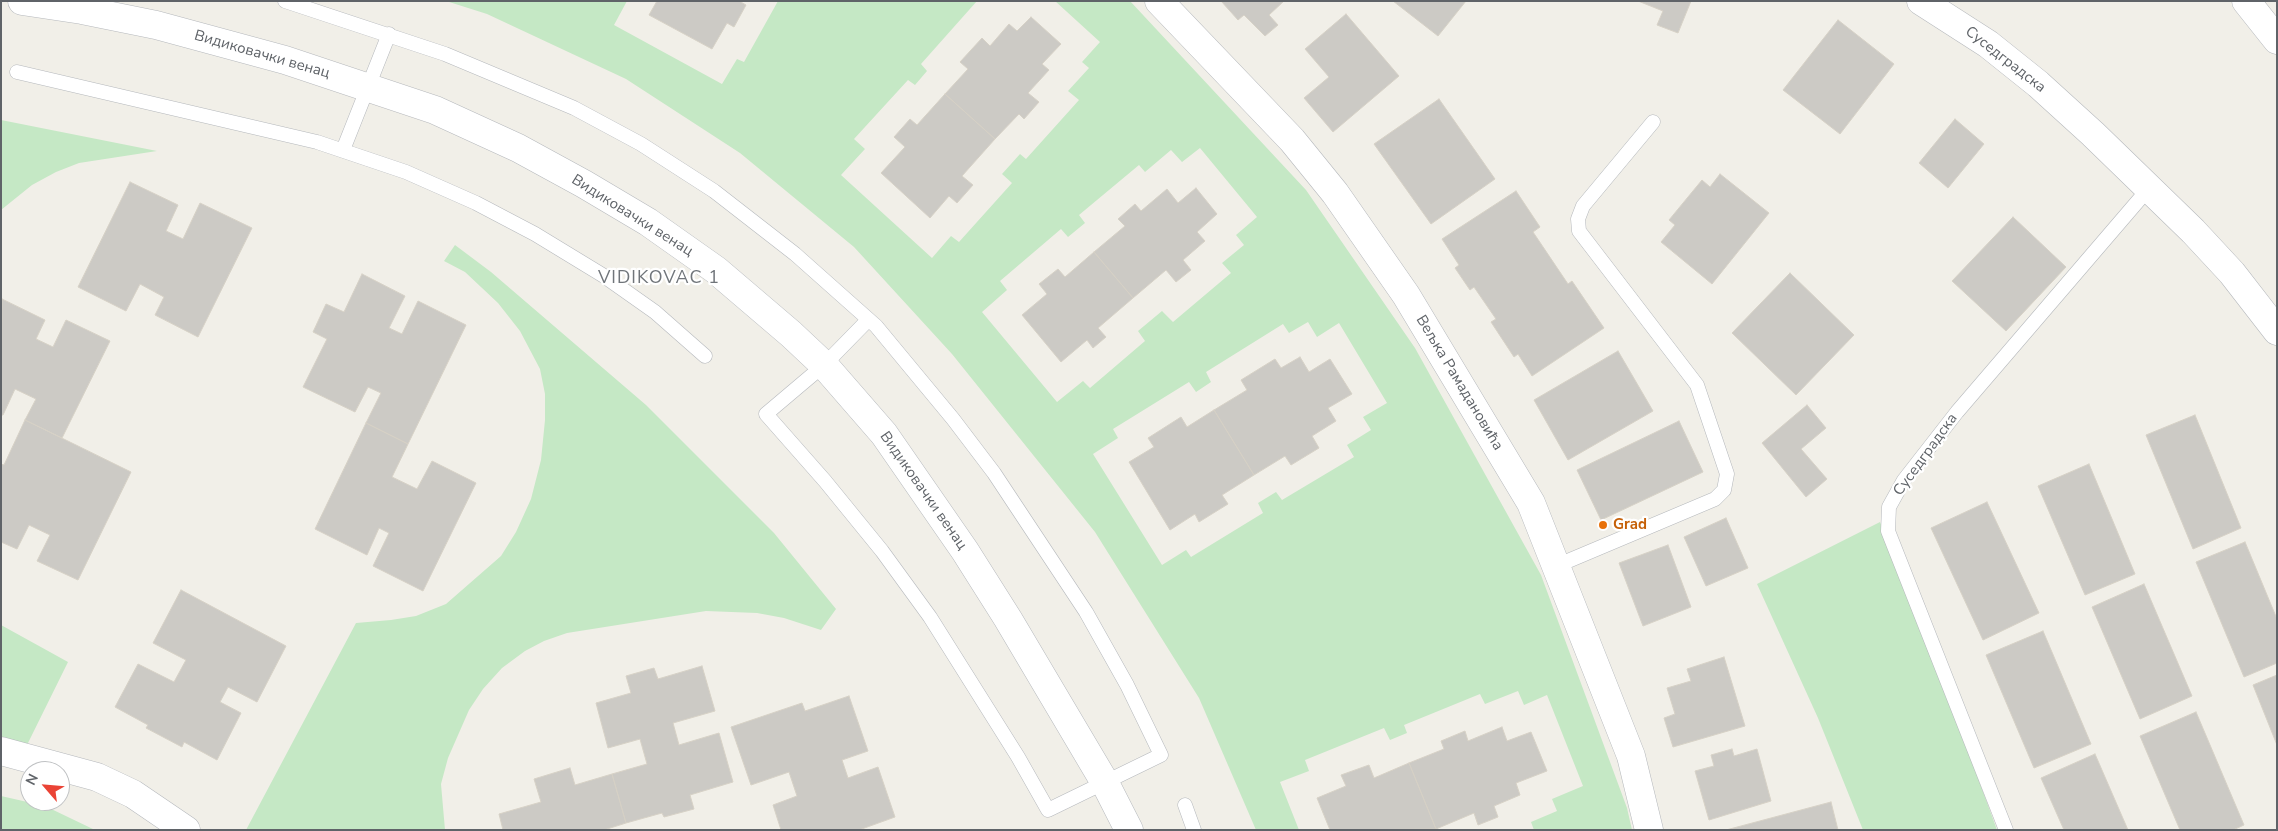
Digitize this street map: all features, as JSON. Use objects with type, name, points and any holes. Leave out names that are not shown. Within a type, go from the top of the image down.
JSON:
[{"type":"street","name":"Видиковачки венац","points":[[22,1],[83,6],[174,30],[285,60],[435,110],[518,148],[584,184],[648,222],[716,270],[824,365],[884,434],[965,551],[1060,704],[1104,781],[1129,830]]},
{"type":"street","name":"Вељка Рамадановића","points":[[1159,1],[1292,140],[1335,193],[1406,295],[1526,494],[1631,756],[1649,830]]},
{"type":"street","name":"Суседградска","points":[[1921,1],[1988,44],[2038,84],[2150,187],[2232,274],[2277,331]]},
{"type":"street","points":[[2246,1],[2277,40]]},
{"type":"street","points":[[1,751],[97,777],[133,794],[186,830]]},
{"type":"lane","points":[[285,1],[446,54],[574,108],[641,144],[721,197],[795,254],[868,320],[954,419],[994,473],[1086,612],[1127,685],[1161,754],[1048,810],[1018,757],[925,610],[882,551],[825,481],[766,414],[824,365],[868,320]]},
{"type":"lane","points":[[343,150],[389,34]]},
{"type":"lane","points":[[17,72],[163,105],[343,150],[406,172],[476,203],[535,234],[604,276],[655,312],[705,356]]},
{"type":"lane","points":[[1556,566],[1715,500],[1724,490],[1727,474],[1697,386],[1579,230],[1578,219],[1583,206],[1653,122]]},
{"type":"lane","name":"Суседградска","points":[[2006,830],[1888,532],[1889,507],[1904,480],[1957,412],[2150,187]]},
{"type":"lane","points":[[1185,806],[1194,830]]},
{"type":"green space","points":[[446,1],[627,1],[614,25],[722,84],[737,59],[744,62],[778,1],[977,1],[921,64],[927,71],[915,85],[908,80],[854,139],[865,149],[841,175],[932,258],[951,236],[959,242],[1012,183],[1002,174],[1020,154],[1026,159],[1079,100],[1068,91],[1089,68],[1082,62],[1100,42],[1055,1],[1130,1],[1306,190],[1415,348],[1541,575],[1627,808],[1632,830],[1534,830],[1531,822],[1557,811],[1552,799],[1583,786],[1547,695],[1524,705],[1518,691],[1485,704],[1480,694],[1404,725],[1407,733],[1390,740],[1384,728],[1305,760],[1309,771],[1280,782],[1299,830],[1256,830],[1199,698],[1095,532],[952,354],[854,247],[740,153],[626,79],[487,14]],"holes":[[[1200,148],[1257,217],[1236,235],[1244,245],[1222,263],[1231,273],[1173,322],[1162,311],[1138,331],[1145,341],[1090,388],[1083,381],[1057,402],[982,312],[1007,290],[1000,281],[1061,229],[1068,237],[1085,223],[1079,215],[1139,165],[1145,172],[1171,150],[1182,162]],[[1308,322],[1317,337],[1339,323],[1387,403],[1363,417],[1371,430],[1347,445],[1354,457],[1282,500],[1276,492],[1258,503],[1263,513],[1191,557],[1186,550],[1162,565],[1093,454],[1118,438],[1113,429],[1189,382],[1196,392],[1211,382],[1206,372],[1283,324],[1289,333]]]},
{"type":"green space","points":[[1,120],[157,151],[79,163],[56,172],[32,185],[1,210]]},
{"type":"green space","points":[[455,245],[491,272],[646,405],[774,533],[836,609],[821,630],[784,618],[757,613],[706,611],[567,633],[544,641],[525,651],[502,668],[483,689],[469,710],[448,758],[441,784],[445,830],[246,830],[356,623],[416,616],[446,604],[501,556],[516,532],[531,499],[541,460],[545,420],[545,394],[540,369],[520,331],[498,303],[465,272],[444,261]]},
{"type":"green space","points":[[1880,522],[1997,830],[1863,830],[1818,718],[1757,584]]},
{"type":"green space","points":[[1,625],[68,662],[27,745],[1,738]]},
{"type":"green space","points":[[1,796],[20,800],[20,811],[55,811],[95,830],[1,830]]},
{"type":"building","points":[[657,1],[739,1],[746,5],[734,27],[727,23],[712,49],[649,15]]},
{"type":"building","points":[[1221,1],[1284,1],[1269,15],[1278,25],[1265,36],[1244,15],[1238,20]]},
{"type":"building","points":[[1393,1],[1466,1],[1438,36]]},
{"type":"building","points":[[1638,1],[1691,1],[1678,33],[1657,25],[1663,11]]},
{"type":"building","points":[[1346,14],[1399,76],[1333,132],[1304,98],[1329,77],[1305,49]]},
{"type":"building","points":[[1031,17],[1061,44],[1042,64],[1049,70],[1028,93],[1039,102],[1024,119],[1019,114],[995,139],[945,94],[968,69],[960,62],[982,38],[990,46],[1009,24],[1017,31]]},
{"type":"building","points":[[1838,20],[1894,64],[1840,134],[1783,90]]},
{"type":"building","points":[[945,94],[995,139],[962,176],[973,185],[957,203],[949,196],[930,218],[881,173],[905,147],[894,137],[910,119],[917,125]]},
{"type":"building","points":[[1439,99],[1495,179],[1431,224],[1374,144]]},
{"type":"building","points":[[1955,119],[1984,144],[1948,188],[1919,163]]},
{"type":"building","points":[[1720,174],[1769,213],[1712,284],[1661,242],[1675,225],[1669,220],[1702,180],[1710,187]]},
{"type":"building","points":[[130,182],[178,205],[166,231],[183,239],[200,203],[252,228],[198,337],[155,315],[164,297],[140,284],[126,311],[78,287]]},
{"type":"building","points":[[1196,188],[1217,214],[1197,232],[1205,241],[1183,260],[1191,270],[1176,282],[1166,270],[1133,298],[1094,252],[1125,226],[1118,219],[1135,204],[1141,211],[1167,189],[1178,203]]},
{"type":"building","points":[[1516,191],[1540,227],[1533,232],[1568,284],[1572,281],[1604,328],[1532,376],[1518,354],[1514,357],[1491,322],[1496,319],[1474,287],[1470,290],[1455,268],[1459,265],[1442,239]]},
{"type":"building","points":[[2013,217],[2066,267],[2006,331],[1952,281]]},
{"type":"building","points":[[1094,252],[1133,298],[1098,328],[1106,337],[1093,348],[1087,340],[1061,362],[1022,315],[1047,294],[1039,284],[1058,269],[1065,277]]},
{"type":"building","points":[[1790,273],[1854,335],[1796,395],[1732,333]]},
{"type":"building","points":[[362,274],[405,296],[389,328],[402,334],[418,301],[466,325],[408,444],[366,423],[381,393],[368,387],[355,412],[303,387],[327,339],[313,332],[326,304],[344,312]]},
{"type":"building","points":[[2,299],[45,320],[36,339],[53,347],[66,320],[110,341],[62,438],[25,420],[36,399],[15,389],[3,415],[1,415]]},
{"type":"building","points":[[1618,351],[1653,411],[1568,460],[1534,400]]},
{"type":"building","points":[[1300,357],[1309,372],[1330,359],[1352,394],[1328,408],[1336,421],[1312,436],[1319,448],[1291,465],[1285,456],[1254,475],[1214,410],[1247,390],[1241,380],[1275,359],[1281,368]]},
{"type":"building","points":[[1807,405],[1826,428],[1801,449],[1827,479],[1806,497],[1762,443]]},
{"type":"building","points":[[1214,410],[1254,475],[1222,495],[1228,504],[1199,522],[1195,514],[1170,530],[1129,462],[1154,447],[1148,438],[1181,417],[1187,427]]},
{"type":"building","points":[[2195,415],[2241,528],[2193,549],[2146,435]]},
{"type":"building","points":[[25,420],[131,472],[78,580],[37,561],[50,535],[29,525],[17,549],[1,542],[1,464],[4,465]]},
{"type":"building","points":[[1679,421],[1703,472],[1601,520],[1577,470]]},
{"type":"building","points":[[366,423],[408,444],[392,477],[417,489],[432,461],[476,483],[423,591],[373,566],[389,533],[379,528],[367,555],[315,529]]},
{"type":"building","points":[[2089,464],[2135,574],[2085,595],[2038,486]]},
{"type":"building","points":[[1987,502],[2039,613],[1983,640],[1931,528]]},
{"type":"building","points":[[1726,518],[1748,568],[1706,586],[1684,537]]},
{"type":"building","points":[[2245,542],[2277,619],[2277,663],[2244,677],[2196,562]]},
{"type":"building","points":[[1668,545],[1691,607],[1643,626],[1619,563]]},
{"type":"building","points":[[2144,584],[2192,696],[2140,719],[2092,607]]},
{"type":"building","points":[[181,590],[286,646],[257,702],[228,687],[220,702],[241,713],[217,760],[184,742],[182,747],[146,728],[148,725],[115,707],[138,664],[174,682],[186,660],[153,643]]},
{"type":"building","points":[[2043,631],[2091,744],[2034,768],[1986,655]]},
{"type":"building","points":[[1724,657],[1745,726],[1673,747],[1664,718],[1675,714],[1667,688],[1691,681],[1687,669]]},
{"type":"building","points":[[702,666],[715,711],[673,723],[679,745],[719,733],[733,782],[690,795],[694,809],[664,817],[662,813],[626,823],[612,774],[647,764],[640,739],[608,748],[596,703],[631,693],[626,676],[654,668],[658,679]]},
{"type":"building","points":[[2277,675],[2277,745],[2253,685]]},
{"type":"building","points":[[849,696],[868,751],[842,760],[848,778],[878,767],[895,817],[859,830],[781,830],[773,805],[797,796],[789,772],[751,785],[731,727],[802,703],[805,711]]},
{"type":"building","points":[[2196,712],[2244,825],[2233,830],[2180,830],[2140,736]]},
{"type":"building","points":[[1502,727],[1507,741],[1531,732],[1547,771],[1516,783],[1520,795],[1494,806],[1498,817],[1478,825],[1474,813],[1436,829],[1409,763],[1444,749],[1441,741],[1465,731],[1468,741]]},
{"type":"building","points":[[1732,749],[1734,756],[1757,749],[1771,801],[1709,820],[1695,771],[1714,766],[1711,755]]},
{"type":"building","points":[[2095,754],[2128,830],[2064,830],[2041,778]]},
{"type":"building","points":[[1409,763],[1436,829],[1330,830],[1317,798],[1346,786],[1341,775],[1369,765],[1374,778]]},
{"type":"building","points":[[570,768],[575,785],[612,774],[626,823],[604,830],[503,830],[499,814],[541,802],[534,779]]},
{"type":"building","points":[[1831,802],[1838,830],[1726,830]]},
{"type":"place","name":"Grad","points":[[1603,525]]},
{"type":"district","name":"VIDIKOVAC 1","points":[[659,279]]}]
